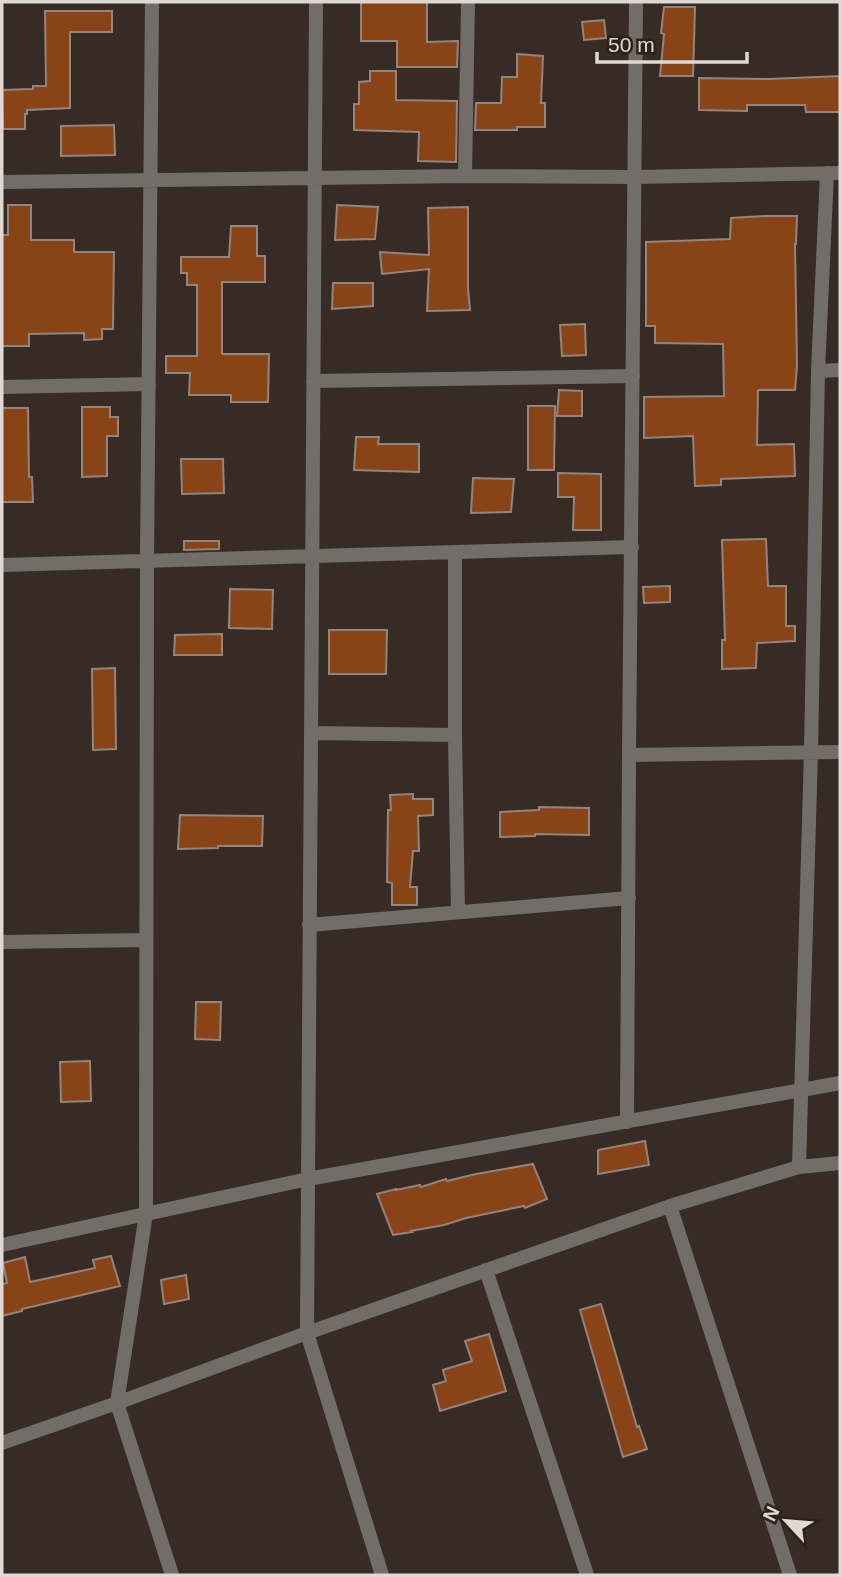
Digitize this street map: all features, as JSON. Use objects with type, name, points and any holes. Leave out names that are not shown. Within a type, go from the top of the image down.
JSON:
[{"type":"street","points":[[152,2],[146,1214],[117,1403],[172,1575]]},
{"type":"street","points":[[316,2],[307,1333],[382,1575]]},
{"type":"street","points":[[465,176],[468,2]]},
{"type":"street","points":[[627,1122],[636,2]]},
{"type":"street","points":[[2,182],[833,173],[818,370],[811,752],[799,1167]]},
{"type":"street","points":[[818,370],[840,370]]},
{"type":"street","points":[[313,381],[633,376]]},
{"type":"street","points":[[2,387],[149,384]]},
{"type":"street","points":[[2,565],[632,547]]},
{"type":"street","points":[[455,552],[458,912]]},
{"type":"street","points":[[311,733],[455,735]]},
{"type":"street","points":[[629,755],[840,752]]},
{"type":"street","points":[[309,925],[629,898]]},
{"type":"street","points":[[2,943],[146,940]]},
{"type":"street","points":[[2,1245],[308,1179],[840,1083]]},
{"type":"street","points":[[2,1443],[670,1206],[799,1167],[840,1163]]},
{"type":"street","points":[[670,1206],[790,1575]]},
{"type":"street","points":[[486,1270],[587,1575]]},
{"type":"building","points":[[361,2],[427,2],[427,42],[458,41],[457,67],[397,67],[397,41],[361,41]]},
{"type":"building","points":[[664,7],[695,7],[693,76],[660,76]]},
{"type":"building","points":[[45,11],[112,11],[112,32],[70,32],[70,108],[27,110],[25,129],[3,129],[2,90],[46,86]]},
{"type":"building","points":[[604,20],[606,38],[584,40],[582,22]]},
{"type":"building","points":[[517,54],[543,56],[541,103],[545,103],[545,127],[475,130],[476,103],[501,103],[502,77],[517,77]]},
{"type":"building","points":[[370,71],[396,71],[396,100],[457,101],[456,162],[418,161],[419,132],[354,130],[354,104],[359,104],[359,82],[370,81]]},
{"type":"building","points":[[840,76],[840,112],[806,112],[805,105],[747,105],[747,111],[699,110],[699,78]]},
{"type":"building","points":[[114,125],[115,155],[61,156],[61,126]]},
{"type":"building","points":[[8,205],[31,205],[31,240],[74,240],[74,252],[114,252],[113,329],[102,329],[102,339],[84,340],[84,333],[29,334],[29,346],[2,346],[2,235],[8,235]]},
{"type":"building","points":[[337,205],[378,207],[375,239],[335,240]]},
{"type":"building","points":[[468,207],[470,310],[427,311],[429,269],[382,274],[380,252],[429,255],[428,208]]},
{"type":"building","points":[[797,216],[797,365],[795,390],[758,390],[757,445],[794,444],[795,476],[721,479],[721,485],[695,486],[693,436],[644,438],[644,397],[724,396],[723,344],[655,343],[655,326],[646,326],[646,242],[730,239],[731,218]]},
{"type":"building","points":[[231,226],[257,226],[257,256],[265,256],[265,282],[222,282],[222,354],[269,354],[268,402],[231,402],[231,395],[189,395],[190,373],[166,373],[166,356],[197,356],[197,285],[187,285],[187,273],[181,273],[181,257],[229,257]]},
{"type":"building","points":[[333,283],[373,283],[373,306],[332,309]]},
{"type":"building","points":[[585,324],[586,355],[562,356],[560,325]]},
{"type":"building","points":[[559,390],[582,391],[582,416],[557,416]]},
{"type":"building","points":[[528,406],[555,406],[554,470],[528,470]]},
{"type":"building","points":[[82,407],[110,407],[110,417],[118,417],[118,436],[107,436],[107,476],[82,477]]},
{"type":"building","points":[[2,408],[28,408],[29,477],[32,477],[33,502],[2,502]]},
{"type":"building","points":[[356,437],[379,437],[378,444],[419,444],[419,472],[354,470]]},
{"type":"building","points":[[181,459],[223,459],[224,493],[182,494]]},
{"type":"building","points":[[558,473],[601,474],[601,530],[573,530],[574,497],[558,497]]},
{"type":"building","points":[[473,478],[514,479],[511,512],[471,513]]},
{"type":"building","points":[[766,539],[768,586],[786,586],[786,626],[795,626],[795,641],[757,643],[756,668],[722,669],[722,640],[725,640],[722,540]]},
{"type":"building","points":[[184,541],[219,541],[219,549],[184,550]]},
{"type":"building","points":[[670,586],[670,602],[644,603],[643,587]]},
{"type":"building","points":[[230,589],[273,590],[272,629],[229,628]]},
{"type":"building","points":[[329,630],[387,630],[386,674],[329,674]]},
{"type":"building","points":[[222,634],[222,655],[174,655],[175,635]]},
{"type":"building","points":[[115,668],[116,749],[93,750],[92,669]]},
{"type":"building","points":[[413,794],[413,799],[433,799],[433,815],[418,816],[419,851],[413,851],[410,887],[417,887],[417,905],[392,905],[392,883],[387,882],[390,795]]},
{"type":"building","points":[[539,807],[589,808],[589,835],[535,834],[500,837],[500,812],[539,810]]},
{"type":"building","points":[[180,815],[263,816],[262,846],[178,849]]},
{"type":"building","points":[[196,1002],[221,1002],[220,1040],[195,1039]]},
{"type":"building","points":[[90,1061],[91,1101],[61,1102],[60,1062]]},
{"type":"building","points":[[645,1141],[649,1165],[598,1174],[598,1150]]},
{"type":"building","points":[[533,1164],[547,1199],[525,1208],[524,1206],[466,1218],[412,1232],[393,1235],[377,1194],[420,1185],[421,1187],[446,1179],[447,1181]]},
{"type":"building","points":[[111,1256],[120,1286],[2,1316],[2,1284],[7,1283],[3,1263],[25,1257],[30,1282],[95,1268],[93,1260]]},
{"type":"building","points":[[186,1275],[189,1299],[164,1304],[161,1280]]},
{"type":"building","points":[[601,1304],[637,1427],[639,1426],[647,1449],[623,1457],[580,1310]]},
{"type":"building","points":[[489,1334],[506,1391],[440,1411],[433,1385],[446,1381],[443,1370],[472,1361],[465,1341]]}]
